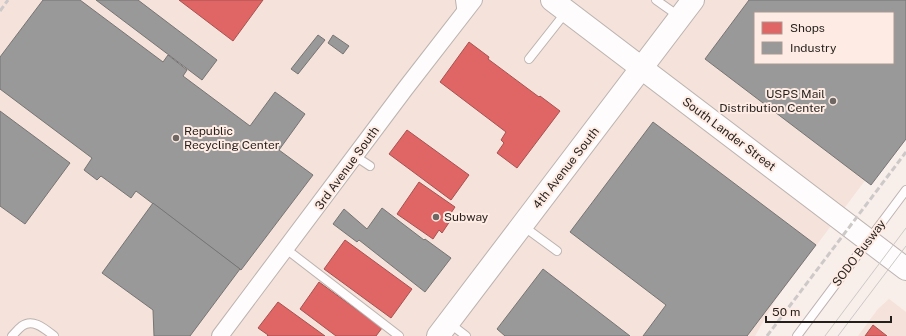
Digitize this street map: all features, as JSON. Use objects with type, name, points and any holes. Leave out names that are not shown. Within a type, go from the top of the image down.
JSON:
[{"type":"main road","name":"4th Avenue South","points":[[443,329],[693,0]]},
{"type":"main road","name":"South Lander Street","points":[[559,5],[906,269]]},
{"type":"street","name":"3rd Avenue South","points":[[220,336],[474,0]]},
{"type":"lane","points":[[460,0],[462,16]]},
{"type":"lane","points":[[656,0],[680,17]]},
{"type":"lane","points":[[529,59],[559,5]]},
{"type":"lane","points":[[355,156],[370,166]]},
{"type":"lane","name":"SODO Busway","points":[[797,336],[906,190]]},
{"type":"lane","points":[[522,225],[557,251]]},
{"type":"lane","points":[[286,249],[399,336]]},
{"type":"lane","points":[[15,335],[22,325],[34,323],[54,336]]},
{"type":"lane","points":[[443,329],[466,336]]},
{"type":"shaded area","points":[[0,0],[43,0],[0,57]]},
{"type":"shaded area","points":[[70,0],[906,0],[906,126],[776,299],[755,336],[0,336],[0,85]]},
{"type":"shaded area","points":[[889,299],[906,312],[906,336],[858,336],[878,309]]},
{"type":"building: Shops","points":[[179,0],[263,0],[233,41]]},
{"type":"building: Shops","points":[[469,42],[489,57],[488,59],[560,111],[517,168],[497,153],[504,143],[501,140],[506,132],[440,82]]},
{"type":"building: Shops","points":[[407,130],[469,175],[451,200],[389,154]]},
{"type":"building: Shops","points":[[419,182],[455,207],[447,219],[450,221],[442,233],[439,230],[433,239],[397,214]]},
{"type":"building: Shops","points":[[345,240],[412,289],[391,318],[324,269]]},
{"type":"building: Shops","points":[[319,282],[382,328],[376,336],[336,336],[300,309]]},
{"type":"building: Shops","points":[[278,302],[325,336],[267,336],[268,335],[258,328]]},
{"type":"building: Shops","points":[[873,325],[887,336],[865,336]]},
{"type":"building: Industry","name":"Republic Recycling Center","points":[[43,0],[80,0],[163,62],[168,55],[187,70],[183,76],[250,126],[275,92],[305,114],[279,150],[313,175],[241,270],[136,191],[131,198],[101,176],[97,180],[84,170],[92,158],[0,89],[0,57]]},
{"type":"building: Industry","points":[[96,0],[138,0],[217,60],[202,80]]},
{"type":"building: Industry","name":"USPS Mail Distribution Center","points":[[749,0],[906,0],[906,139],[871,185],[705,59]]},
{"type":"building: Industry","points":[[318,35],[325,40],[298,74],[291,69]]},
{"type":"building: Industry","points":[[333,35],[349,46],[343,54],[328,43]]},
{"type":"building: Industry","points":[[0,111],[70,163],[25,224],[0,206]]},
{"type":"building: Industry","points":[[653,122],[816,245],[747,336],[643,336],[666,305],[570,232]]},
{"type":"building: Industry","points":[[153,203],[240,269],[190,336],[154,336],[153,310],[102,273]]},
{"type":"building: Industry","points":[[382,208],[424,240],[425,239],[451,258],[425,292],[359,240],[357,242],[333,224],[344,209],[367,229]]},
{"type":"building: Industry","points":[[543,269],[630,336],[505,336],[497,329]]},
{"type":"tram line","points":[[825,336],[906,228]]},
{"type":"tram line","points":[[838,336],[906,246]]},
{"type":"railway","points":[[0,11],[8,0]]},
{"type":"railway","points":[[767,336],[906,152]]},
{"type":"place","name":"USPS Mail Distribution Center","points":[[833,101]]},
{"type":"place","name":"Republic Recycling Center","points":[[176,138]]},
{"type":"place","name":"Subway","points":[[436,217]]}]
